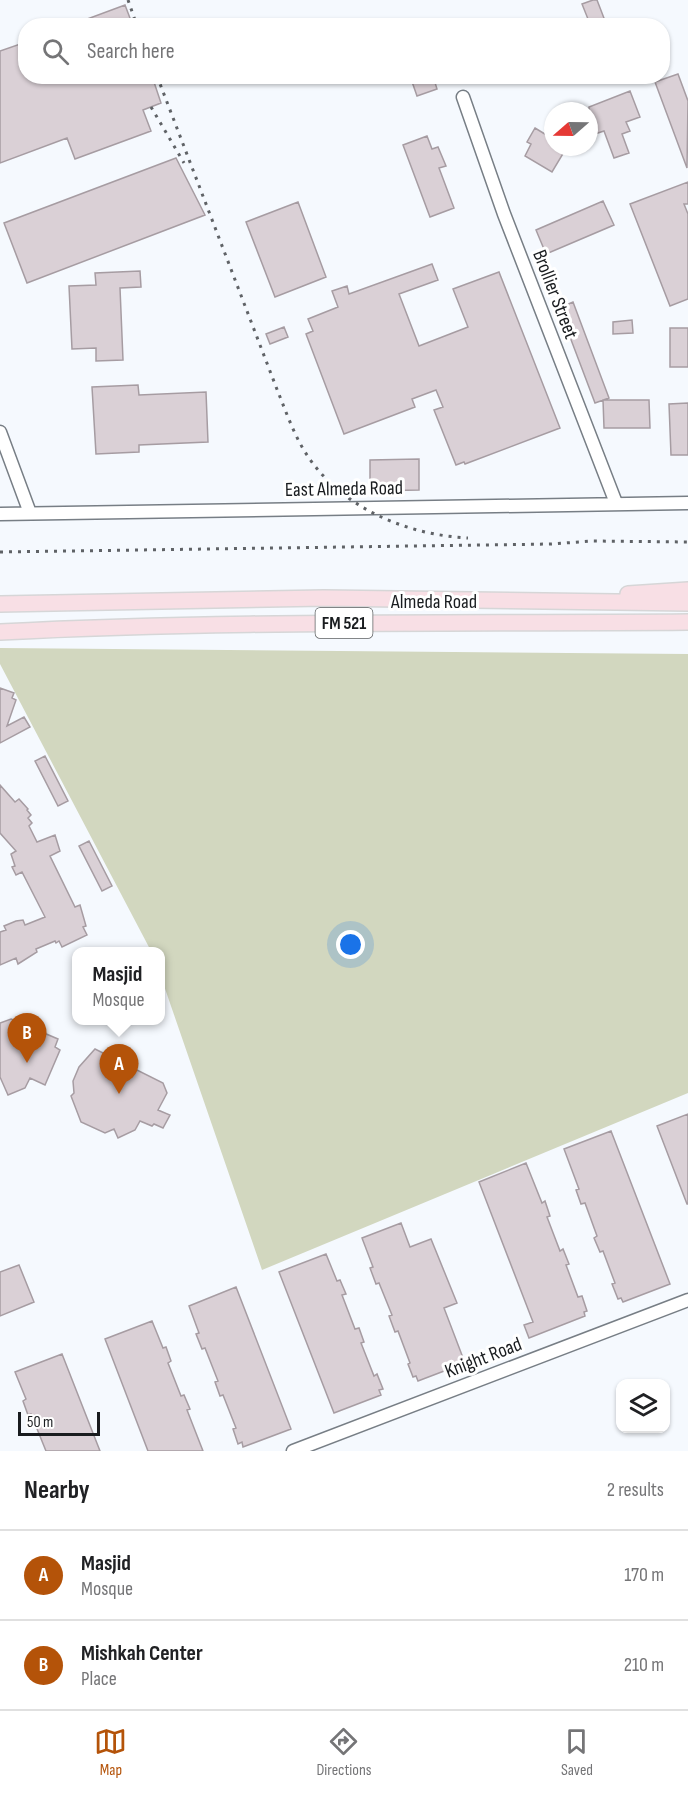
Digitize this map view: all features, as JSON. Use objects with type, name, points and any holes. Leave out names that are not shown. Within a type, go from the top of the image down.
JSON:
[{"type":"main road","points":[[567,601],[640,592],[688,590]]},
{"type":"main road","name":"Almeda Road","points":[[0,604],[324,598],[688,603]]},
{"type":"main road","points":[[611,622],[688,630]]},
{"type":"main road","name":"Almeda Road","points":[[0,632],[111,626],[688,622]]},
{"type":"street","name":"Brollier Street","points":[[463,97],[504,214],[616,503]]},
{"type":"street","points":[[0,432],[30,513]]},
{"type":"street","name":"East Almeda Road","points":[[0,514],[688,503]]},
{"type":"street","name":"Knight Road","points":[[293,1451],[688,1300]]},
{"type":"green space","points":[[0,648],[688,654],[688,1093],[262,1270],[165,989],[165,947],[149,947],[0,664]]},
{"type":"building","points":[[597,0],[604,18],[588,18],[582,4]]},
{"type":"building","points":[[125,5],[130,18],[90,18]]},
{"type":"building","points":[[18,45],[18,84],[155,84],[161,103],[143,110],[151,131],[75,159],[67,138],[0,163],[0,51]]},
{"type":"building","points":[[678,74],[688,101],[687,168],[656,84],[670,84],[670,77]]},
{"type":"building","points":[[413,84],[435,84],[437,89],[417,96]]},
{"type":"building","points":[[630,91],[640,117],[626,122],[630,131],[622,134],[629,153],[614,158],[604,131],[598,133],[598,103]]},
{"type":"building","points":[[535,128],[544,134],[544,156],[562,156],[552,172],[525,156],[531,144],[527,142]]},
{"type":"building","points":[[427,136],[432,149],[438,147],[446,166],[439,168],[454,208],[430,217],[403,145]]},
{"type":"building","points":[[176,158],[205,215],[27,283],[4,223]]},
{"type":"building","points":[[688,182],[688,204],[684,204],[688,214],[688,299],[670,306],[630,204]]},
{"type":"building","points":[[603,201],[614,225],[546,254],[536,230]]},
{"type":"building","points":[[298,202],[326,277],[275,297],[246,222]]},
{"type":"building","points":[[432,264],[438,280],[399,294],[419,346],[468,327],[453,289],[499,272],[560,428],[465,464],[464,462],[456,465],[434,410],[443,407],[436,390],[412,399],[415,407],[344,434],[306,334],[313,331],[308,319],[338,307],[332,291],[347,286],[349,294]]},
{"type":"building","points":[[140,271],[141,287],[120,288],[123,360],[96,361],[96,348],[72,349],[69,286],[96,285],[95,273]]},
{"type":"building","points":[[573,302],[609,398],[595,403],[559,308]]},
{"type":"building","points":[[632,320],[633,333],[613,334],[613,322]]},
{"type":"building","points":[[284,327],[288,337],[270,344],[266,334]]},
{"type":"building","points":[[670,328],[688,328],[688,367],[670,367]]},
{"type":"building","points":[[138,385],[139,395],[206,392],[208,442],[139,445],[139,452],[96,454],[92,387]]},
{"type":"building","points":[[603,400],[649,400],[650,428],[604,428]]},
{"type":"building","points":[[688,403],[688,455],[671,455],[669,404]]},
{"type":"building","points":[[419,459],[419,490],[370,491],[370,460]]},
{"type":"building","points":[[0,688],[14,693],[12,698],[16,700],[7,726],[24,717],[30,727],[0,743]]},
{"type":"building","points":[[45,756],[68,801],[58,806],[35,761]]},
{"type":"building","points":[[0,785],[15,802],[19,799],[28,809],[31,815],[28,818],[32,823],[29,826],[37,842],[55,835],[60,851],[50,856],[75,907],[80,905],[86,926],[83,927],[87,935],[62,947],[59,941],[56,943],[55,941],[36,949],[37,952],[18,964],[16,958],[0,965],[0,932],[6,930],[4,926],[23,920],[25,925],[45,917],[22,872],[16,875],[12,867],[15,866],[11,854],[16,851],[0,833]]},
{"type":"building","points":[[89,841],[112,886],[102,891],[79,846]]},
{"type":"building","points":[[11,1019],[58,1039],[55,1047],[60,1050],[45,1085],[30,1078],[25,1088],[8,1095],[0,1077],[0,1023]]},
{"type":"building","points":[[95,1049],[163,1083],[167,1093],[158,1110],[170,1115],[163,1128],[140,1121],[135,1130],[118,1138],[114,1129],[105,1133],[81,1122],[71,1096],[74,1093],[73,1081],[79,1067]]},
{"type":"building","points":[[688,1114],[688,1204],[687,1204],[657,1126]]},
{"type":"building","points":[[611,1131],[670,1284],[623,1302],[621,1298],[618,1299],[612,1284],[615,1283],[603,1251],[600,1252],[594,1238],[597,1236],[585,1203],[581,1204],[576,1190],[579,1189],[564,1149]]},
{"type":"building","points":[[526,1163],[542,1203],[545,1201],[550,1216],[547,1217],[560,1251],[563,1249],[569,1264],[566,1265],[578,1297],[582,1296],[587,1311],[584,1312],[585,1316],[529,1338],[524,1325],[533,1322],[479,1182]]},
{"type":"building","points":[[401,1223],[410,1247],[431,1239],[457,1303],[444,1308],[465,1363],[418,1381],[416,1376],[413,1377],[398,1331],[395,1332],[389,1316],[392,1315],[379,1283],[376,1284],[370,1268],[373,1267],[362,1238]]},
{"type":"building","points":[[326,1254],[337,1281],[340,1280],[346,1294],[342,1295],[355,1329],[359,1328],[364,1342],[361,1343],[374,1376],[377,1374],[383,1389],[379,1390],[381,1395],[334,1413],[279,1272]]},
{"type":"building","points":[[19,1265],[34,1302],[0,1316],[0,1272]]},
{"type":"building","points":[[236,1287],[291,1429],[243,1447],[242,1442],[238,1444],[233,1429],[236,1428],[223,1395],[220,1396],[215,1382],[218,1381],[205,1348],[202,1349],[196,1334],[199,1333],[189,1306]]},
{"type":"building","points":[[152,1321],[163,1348],[166,1347],[171,1361],[168,1363],[181,1396],[184,1395],[190,1409],[187,1410],[203,1451],[148,1451],[105,1339]]},
{"type":"building","points":[[62,1354],[100,1451],[46,1451],[31,1414],[28,1415],[23,1401],[26,1399],[15,1372]]},
{"type":"railway","points":[[128,0],[134,18]]},
{"type":"railway","points":[[160,84],[285,409],[295,434],[309,458],[340,492],[379,516],[423,531],[468,538]]},
{"type":"railway","points":[[151,107],[184,163]]},
{"type":"railway","points":[[0,552],[551,544],[593,541],[688,542]]},
{"type":"place","name":"Mishkah Center","points":[[27,1063]]},
{"type":"place","name":"Masjid","points":[[119,1094]]}]
